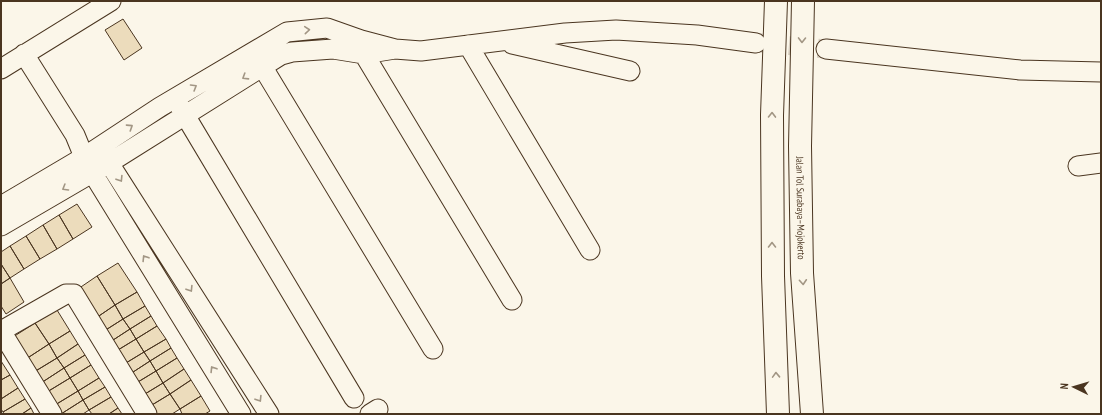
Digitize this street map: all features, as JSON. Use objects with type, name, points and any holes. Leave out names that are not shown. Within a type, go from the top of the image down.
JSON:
[{"type":"highway","points":[[776,1],[772,115],[772,276],[778,414]]},
{"type":"highway","name":"Jalan Tol Surabaya–Mojokerto","points":[[803,1],[800,146],[802,265],[812,414]]},
{"type":"street","points":[[1,69],[111,1]]},
{"type":"street","points":[[327,28],[333,49]]},
{"type":"street","points":[[1,226],[175,98],[287,32],[327,28],[362,47],[512,300]]},
{"type":"street","points":[[109,163],[262,66],[292,52],[362,47],[421,51],[565,33],[616,30],[697,35],[756,43]]},
{"type":"street","points":[[287,32],[292,52]]},
{"type":"street","points":[[500,41],[630,71]]},
{"type":"street","points":[[468,45],[590,250]]},
{"type":"street","points":[[826,49],[1020,70],[1101,72]]},
{"type":"street","points":[[24,54],[75,134],[93,143],[91,159],[241,414]]},
{"type":"street","points":[[262,66],[433,349]]},
{"type":"street","points":[[175,98],[354,398]]},
{"type":"street","points":[[1,206],[91,159],[109,163],[269,414]]},
{"type":"street","points":[[1078,166],[1101,163]]},
{"type":"street","points":[[52,414],[1,331],[66,294],[72,293],[147,414]]},
{"type":"building","points":[[123,19],[142,48],[124,60],[105,30]]},
{"type":"building","points":[[77,204],[92,227],[73,239],[59,215]]},
{"type":"building","points":[[59,215],[73,239],[57,249],[43,225]]},
{"type":"building","points":[[43,225],[57,249],[40,259],[26,236]]},
{"type":"building","points":[[26,236],[40,259],[24,269],[10,246]]},
{"type":"building","points":[[10,246],[24,269],[10,278],[1,264],[1,252]]},
{"type":"building","points":[[118,263],[137,292],[115,305],[97,276]]},
{"type":"building","points":[[1,264],[10,278],[1,284]]},
{"type":"building","points":[[97,276],[115,305],[93,320],[75,291]]},
{"type":"building","points":[[10,278],[24,302],[6,314],[1,306],[1,284]]},
{"type":"building","points":[[137,292],[145,306],[123,319],[115,305]]},
{"type":"building","points":[[115,305],[123,319],[101,333],[93,320]]},
{"type":"building","points":[[145,306],[151,316],[130,329],[123,319]]},
{"type":"building","points":[[57,310],[70,331],[49,344],[35,323]]},
{"type":"building","points":[[151,316],[157,326],[136,339],[130,329]]},
{"type":"building","points":[[123,319],[130,329],[107,344],[101,333]]},
{"type":"building","points":[[35,323],[49,344],[26,359],[13,337]]},
{"type":"building","points":[[157,326],[166,339],[144,352],[136,339]]},
{"type":"building","points":[[130,329],[136,339],[113,353],[107,344]]},
{"type":"building","points":[[70,331],[78,344],[57,358],[49,344]]},
{"type":"building","points":[[136,339],[144,352],[121,366],[113,353]]},
{"type":"building","points":[[166,339],[171,348],[150,361],[144,352]]},
{"type":"building","points":[[49,344],[57,358],[34,372],[26,359]]},
{"type":"building","points":[[78,344],[85,355],[64,368],[57,358]]},
{"type":"building","points":[[171,348],[177,358],[156,371],[150,361]]},
{"type":"building","points":[[144,352],[150,361],[127,376],[121,366]]},
{"type":"building","points":[[85,355],[91,365],[70,378],[64,368]]},
{"type":"building","points":[[57,358],[64,368],[41,383],[34,372]]},
{"type":"building","points":[[177,358],[184,369],[163,383],[156,371]]},
{"type":"building","points":[[1,361],[10,375],[1,380]]},
{"type":"building","points":[[150,361],[156,371],[133,385],[127,376]]},
{"type":"building","points":[[91,365],[99,378],[78,391],[70,378]]},
{"type":"building","points":[[64,368],[70,378],[47,392],[41,383]]},
{"type":"building","points":[[184,369],[191,380],[170,394],[163,383]]},
{"type":"building","points":[[156,371],[163,383],[140,397],[133,385]]},
{"type":"building","points":[[10,375],[18,388],[1,399],[1,380]]},
{"type":"building","points":[[70,378],[78,391],[55,405],[47,392]]},
{"type":"building","points":[[99,378],[105,387],[83,400],[78,391]]},
{"type":"building","points":[[191,380],[201,396],[180,409],[170,394]]},
{"type":"building","points":[[163,383],[170,394],[147,408],[140,397]]},
{"type":"building","points":[[105,387],[111,397],[89,410],[83,400]]},
{"type":"building","points":[[18,388],[25,399],[3,412],[1,409],[1,399]]},
{"type":"building","points":[[78,391],[83,400],[61,414],[55,405]]},
{"type":"building","points":[[170,394],[180,409],[172,414],[151,414],[147,408]]},
{"type":"building","points":[[201,396],[210,411],[205,414],[182,414],[180,409]]},
{"type":"building","points":[[111,397],[118,408],[109,414],[92,414],[89,410]]},
{"type":"building","points":[[25,399],[31,408],[22,414],[4,414],[3,412]]},
{"type":"building","points":[[83,400],[89,410],[83,414],[61,414]]},
{"type":"building","points":[[31,408],[34,414],[22,414]]},
{"type":"building","points":[[118,408],[122,414],[109,414]]},
{"type":"tunnel","points":[[760,43],[826,49]]}]
